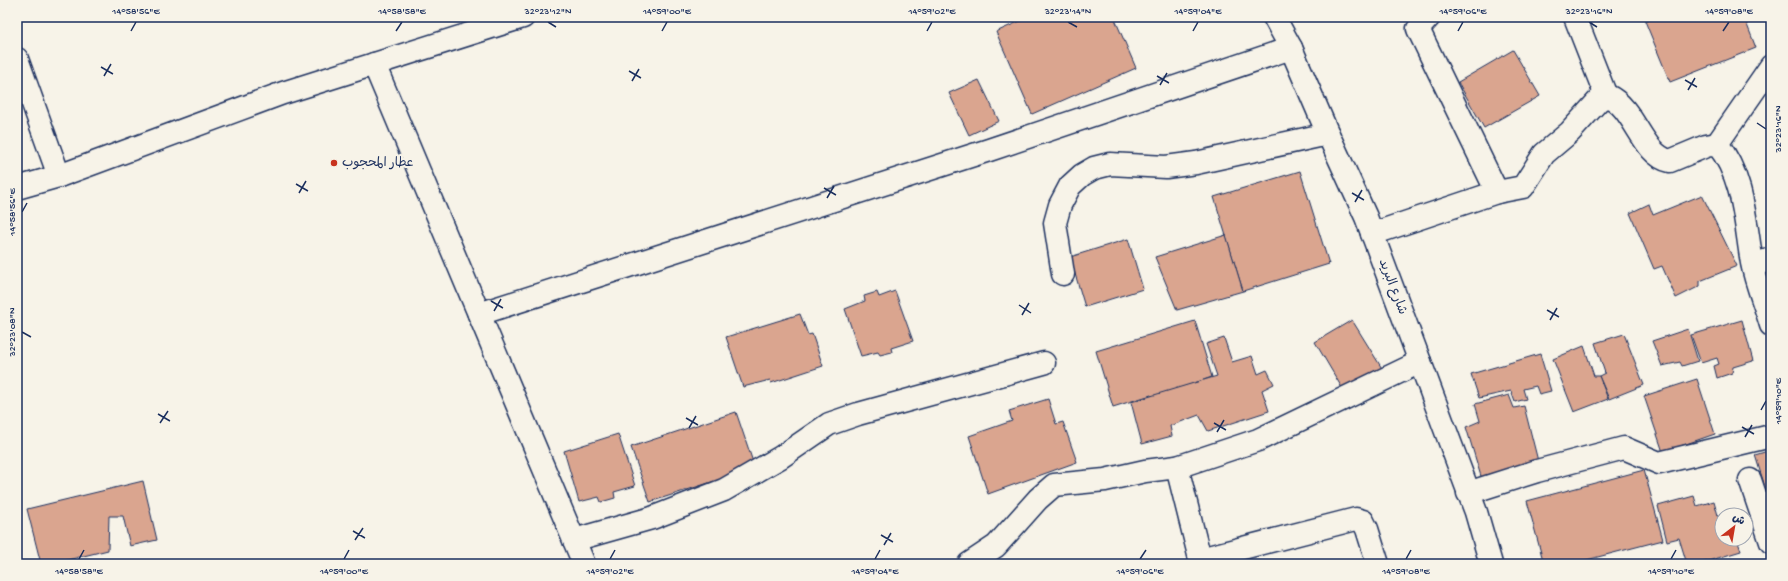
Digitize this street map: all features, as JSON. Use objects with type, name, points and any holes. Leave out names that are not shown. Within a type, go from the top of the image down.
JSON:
[{"type":"street","points":[[17,188],[59,176],[283,93],[523,17]]},
{"type":"street","name":"شارع البريد","points":[[1274,17],[1291,48],[1372,234],[1476,512],[1491,564]]},
{"type":"street","points":[[1429,17],[1418,29],[1464,121],[1496,192]]},
{"type":"street","points":[[1575,17],[1606,96],[1617,102],[1656,154],[1664,160],[1670,161],[1706,146],[1717,144],[1770,70]]},
{"type":"street","points":[[479,314],[989,150],[1291,48]]},
{"type":"street","points":[[17,59],[59,176]]},
{"type":"street","points":[[374,64],[584,564]]},
{"type":"street","points":[[1372,234],[1496,192],[1523,187],[1544,154],[1570,132],[1599,100],[1606,96]]},
{"type":"street","points":[[1063,274],[1055,223],[1060,204],[1070,186],[1082,175],[1094,168],[1110,164],[1166,167],[1196,163],[1328,134]]},
{"type":"street","points":[[1717,144],[1727,159],[1743,198],[1762,262],[1771,325]]},
{"type":"street","points":[[968,564],[996,546],[1038,499],[1054,485],[1105,480],[1144,471],[1176,467],[1258,440],[1420,362]]},
{"type":"street","points":[[574,540],[652,518],[724,490],[781,457],[829,424],[858,414],[1044,363]]},
{"type":"street","points":[[1468,493],[1538,471],[1624,448],[1659,463],[1771,436]]},
{"type":"street","points":[[1176,467],[1202,561],[1356,519],[1362,521],[1367,529],[1378,564]]},
{"type":"street","points":[[1750,480],[1771,542]]},
{"type":"building","points":[[1029,17],[1114,17],[1136,68],[1032,114],[996,32]]},
{"type":"building","points":[[1654,17],[1744,17],[1756,48],[1670,82],[1645,21]]},
{"type":"building","points":[[1513,50],[1540,96],[1484,128],[1458,82]]},
{"type":"building","points":[[979,80],[999,121],[969,135],[949,93]]},
{"type":"building","points":[[1300,171],[1329,264],[1243,291],[1214,197]]},
{"type":"building","points":[[1702,195],[1737,266],[1700,281],[1700,286],[1676,298],[1662,266],[1654,269],[1630,213],[1649,204],[1653,215]]},
{"type":"building","points":[[1226,235],[1243,291],[1177,310],[1155,257]]},
{"type":"building","points":[[1128,239],[1143,289],[1085,307],[1070,257]]},
{"type":"building","points":[[895,291],[913,341],[891,348],[892,352],[880,355],[878,352],[861,356],[845,309],[865,301],[864,296],[877,292],[879,297]]},
{"type":"building","points":[[800,314],[808,335],[812,334],[823,366],[771,383],[770,380],[743,387],[726,337]]},
{"type":"building","points":[[1352,320],[1383,370],[1345,393],[1315,342]]},
{"type":"building","points":[[1742,320],[1753,361],[1733,367],[1732,373],[1717,378],[1714,366],[1719,364],[1717,358],[1701,363],[1691,335]]},
{"type":"building","points":[[1195,321],[1212,377],[1166,393],[1167,398],[1156,402],[1151,395],[1113,407],[1096,351]]},
{"type":"building","points":[[1688,329],[1698,361],[1682,366],[1680,362],[1662,366],[1652,341]]},
{"type":"building","points":[[1624,334],[1644,385],[1609,399],[1599,376],[1605,373],[1595,343]]},
{"type":"building","points":[[1224,338],[1232,362],[1252,356],[1258,374],[1267,370],[1274,384],[1262,390],[1269,411],[1208,431],[1199,415],[1170,426],[1172,436],[1142,444],[1131,402],[1217,376],[1206,344]]},
{"type":"building","points":[[1584,346],[1594,376],[1599,376],[1608,399],[1574,412],[1553,359]]},
{"type":"building","points":[[1540,354],[1551,391],[1539,394],[1536,386],[1523,389],[1526,399],[1515,402],[1511,391],[1479,398],[1471,374]]},
{"type":"building","points":[[1697,379],[1715,434],[1663,452],[1644,396]]},
{"type":"building","points":[[1509,395],[1514,408],[1524,406],[1540,469],[1483,483],[1466,427],[1480,421],[1475,404]]},
{"type":"building","points":[[1048,399],[1056,424],[1063,422],[1077,462],[988,494],[969,436],[1012,421],[1009,411]]},
{"type":"building","points":[[736,412],[755,468],[650,502],[631,447]]},
{"type":"building","points":[[618,434],[635,486],[614,492],[615,498],[601,502],[599,497],[579,502],[564,451]]},
{"type":"building","points":[[1771,450],[1771,488],[1766,490],[1755,455]]},
{"type":"building","points":[[1644,470],[1663,540],[1571,564],[1544,564],[1527,501]]},
{"type":"building","points":[[143,481],[157,540],[130,546],[123,516],[109,516],[108,550],[51,564],[41,564],[27,509]]},
{"type":"building","points":[[1694,496],[1697,506],[1714,501],[1716,507],[1714,507],[1714,547],[1740,547],[1741,551],[1698,564],[1687,564],[1679,538],[1667,541],[1658,506]]},
{"type":"place","name":"عطار المحجوب","points":[[334,163]]}]
